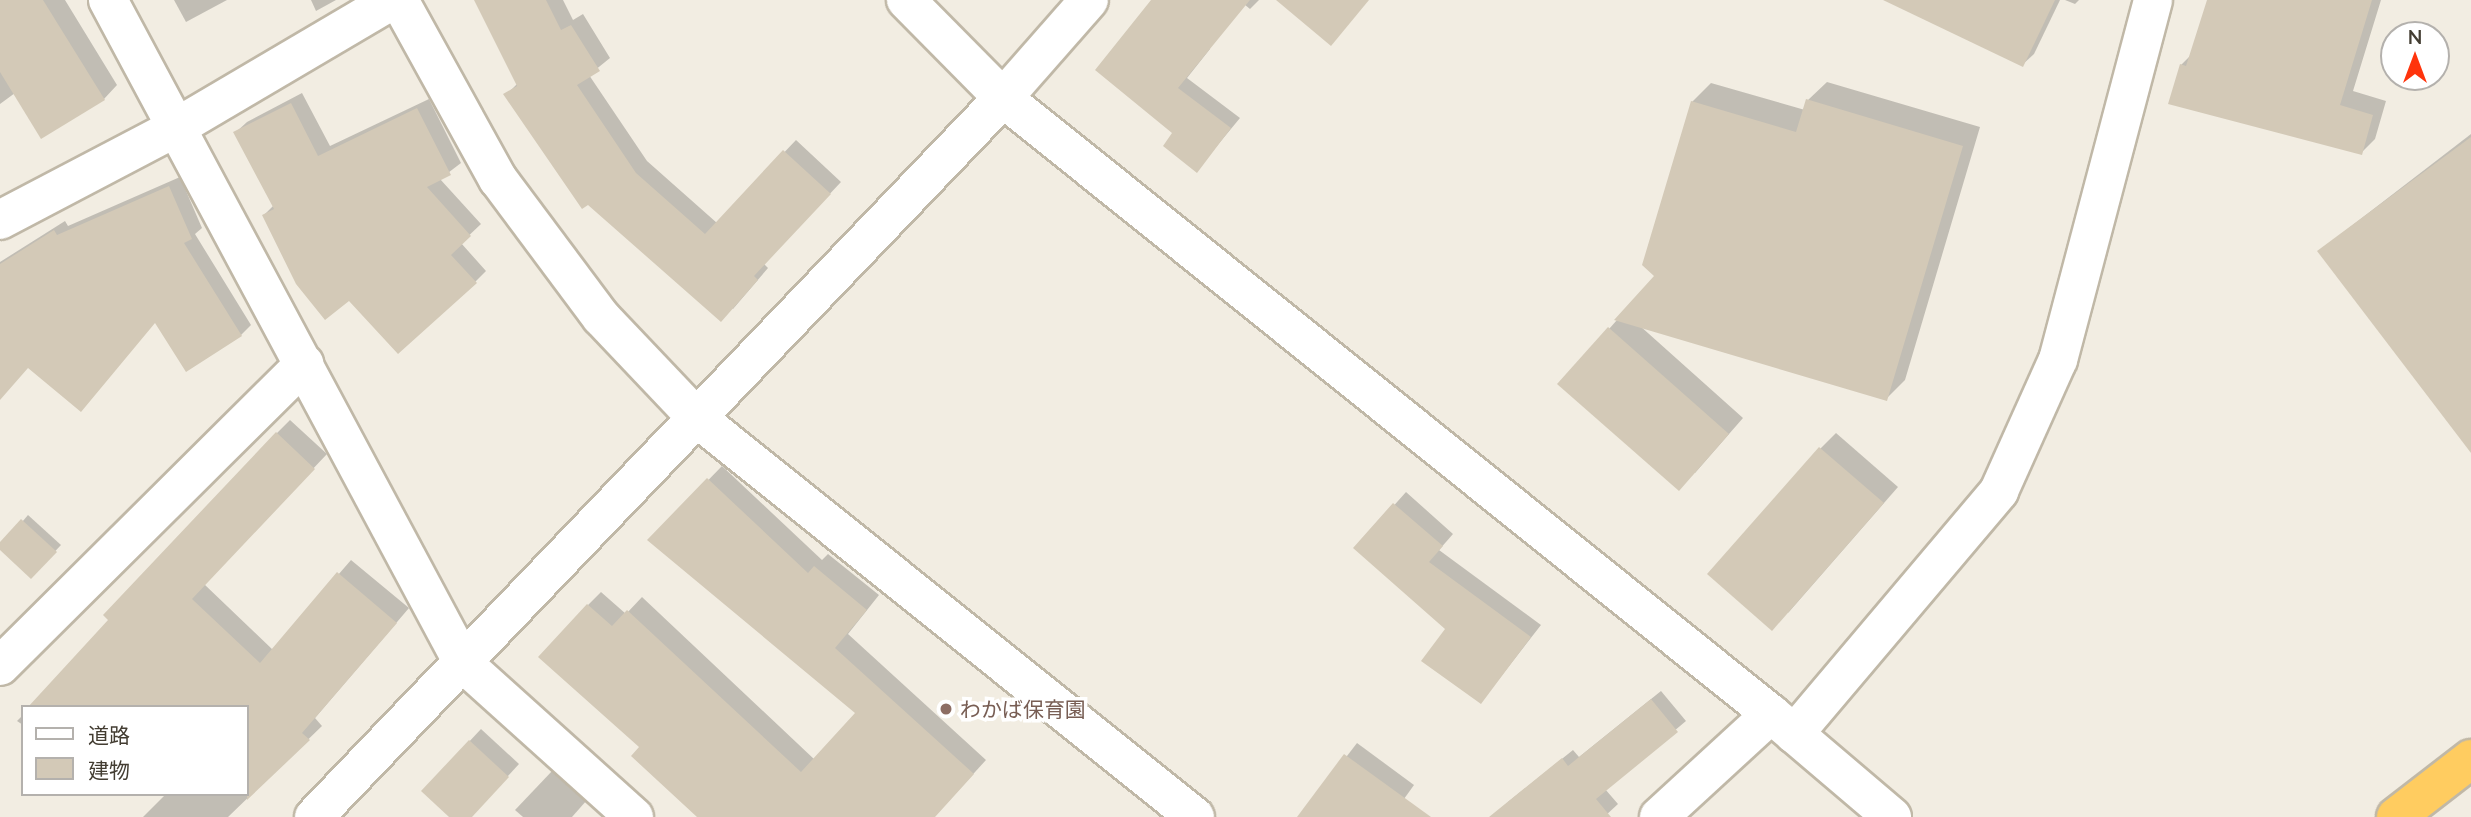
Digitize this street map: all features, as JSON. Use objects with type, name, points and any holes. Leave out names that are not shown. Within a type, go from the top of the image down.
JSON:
[{"type":"highway","points":[[2396,817],[2471,759]]},
{"type":"street","points":[[108,0],[463,663],[634,817]]},
{"type":"street","points":[[0,220],[177,127],[393,0]]},
{"type":"street","points":[[399,0],[498,179],[601,317],[697,418],[1195,817]]},
{"type":"street","points":[[906,0],[1003,98],[1783,724],[1892,817]]},
{"type":"street","points":[[314,817],[1003,98],[1089,0]]},
{"type":"street","points":[[1659,817],[1783,724],[1999,491],[2057,360],[2153,0]]},
{"type":"street","points":[[0,666],[304,364]]},
{"type":"building","points":[[0,0],[43,0],[105,100],[41,139],[0,72]]},
{"type":"building","points":[[474,0],[546,0],[561,30],[571,25],[600,71],[577,85],[636,173],[705,234],[783,150],[831,194],[754,276],[758,280],[721,322],[588,205],[582,209],[503,94],[517,86]]},
{"type":"building","points":[[1151,0],[1250,0],[1178,88],[1231,128],[1197,173],[1163,146],[1172,133],[1095,70]]},
{"type":"building","points":[[1276,0],[1369,0],[1331,46]]},
{"type":"building","points":[[1883,0],[2055,0],[2023,67]]},
{"type":"building","points":[[2207,0],[2372,0],[2340,105],[2373,115],[2362,155],[2168,104],[2180,64],[2186,66]]},
{"type":"building","points":[[1806,99],[1963,146],[1887,401],[1614,320],[1654,276],[1642,265],[1691,101],[1796,132]]},
{"type":"building","points":[[291,103],[318,156],[417,108],[451,175],[427,187],[471,236],[451,255],[477,283],[398,354],[349,301],[325,320],[296,284],[262,215],[274,209],[233,132]]},
{"type":"building","points":[[2471,137],[2471,453],[2317,251]]},
{"type":"building","points":[[169,186],[192,239],[184,243],[242,336],[186,372],[155,323],[81,412],[28,368],[0,400],[0,264],[54,230],[57,235]]},
{"type":"building","points":[[1608,327],[1729,434],[1679,491],[1557,384]]},
{"type":"building","points":[[276,432],[315,469],[192,599],[260,663],[337,572],[397,623],[302,733],[310,740],[247,800],[248,705],[30,705],[108,620],[103,615]]},
{"type":"building","points":[[1819,447],[1884,503],[1772,631],[1707,574]]},
{"type":"building","points":[[707,478],[808,573],[814,566],[867,610],[835,648],[974,774],[935,817],[697,817],[631,756],[639,747],[538,657],[587,604],[612,626],[627,610],[801,772],[855,713],[647,540]]},
{"type":"building","points":[[1393,503],[1443,546],[1429,562],[1531,637],[1481,704],[1421,661],[1445,629],[1353,548]]},
{"type":"building","points":[[21,519],[57,552],[31,579],[0,550],[0,542]]},
{"type":"building","points":[[1651,699],[1678,732],[1596,799],[1611,817],[1489,817],[1562,758],[1568,766]]},
{"type":"building","points":[[469,740],[509,777],[472,817],[449,817],[421,791]]},
{"type":"building","points":[[1344,754],[1431,817],[1297,817]]},
{"type":"place","name":"わかば保育園","points":[[946,709]]}]
